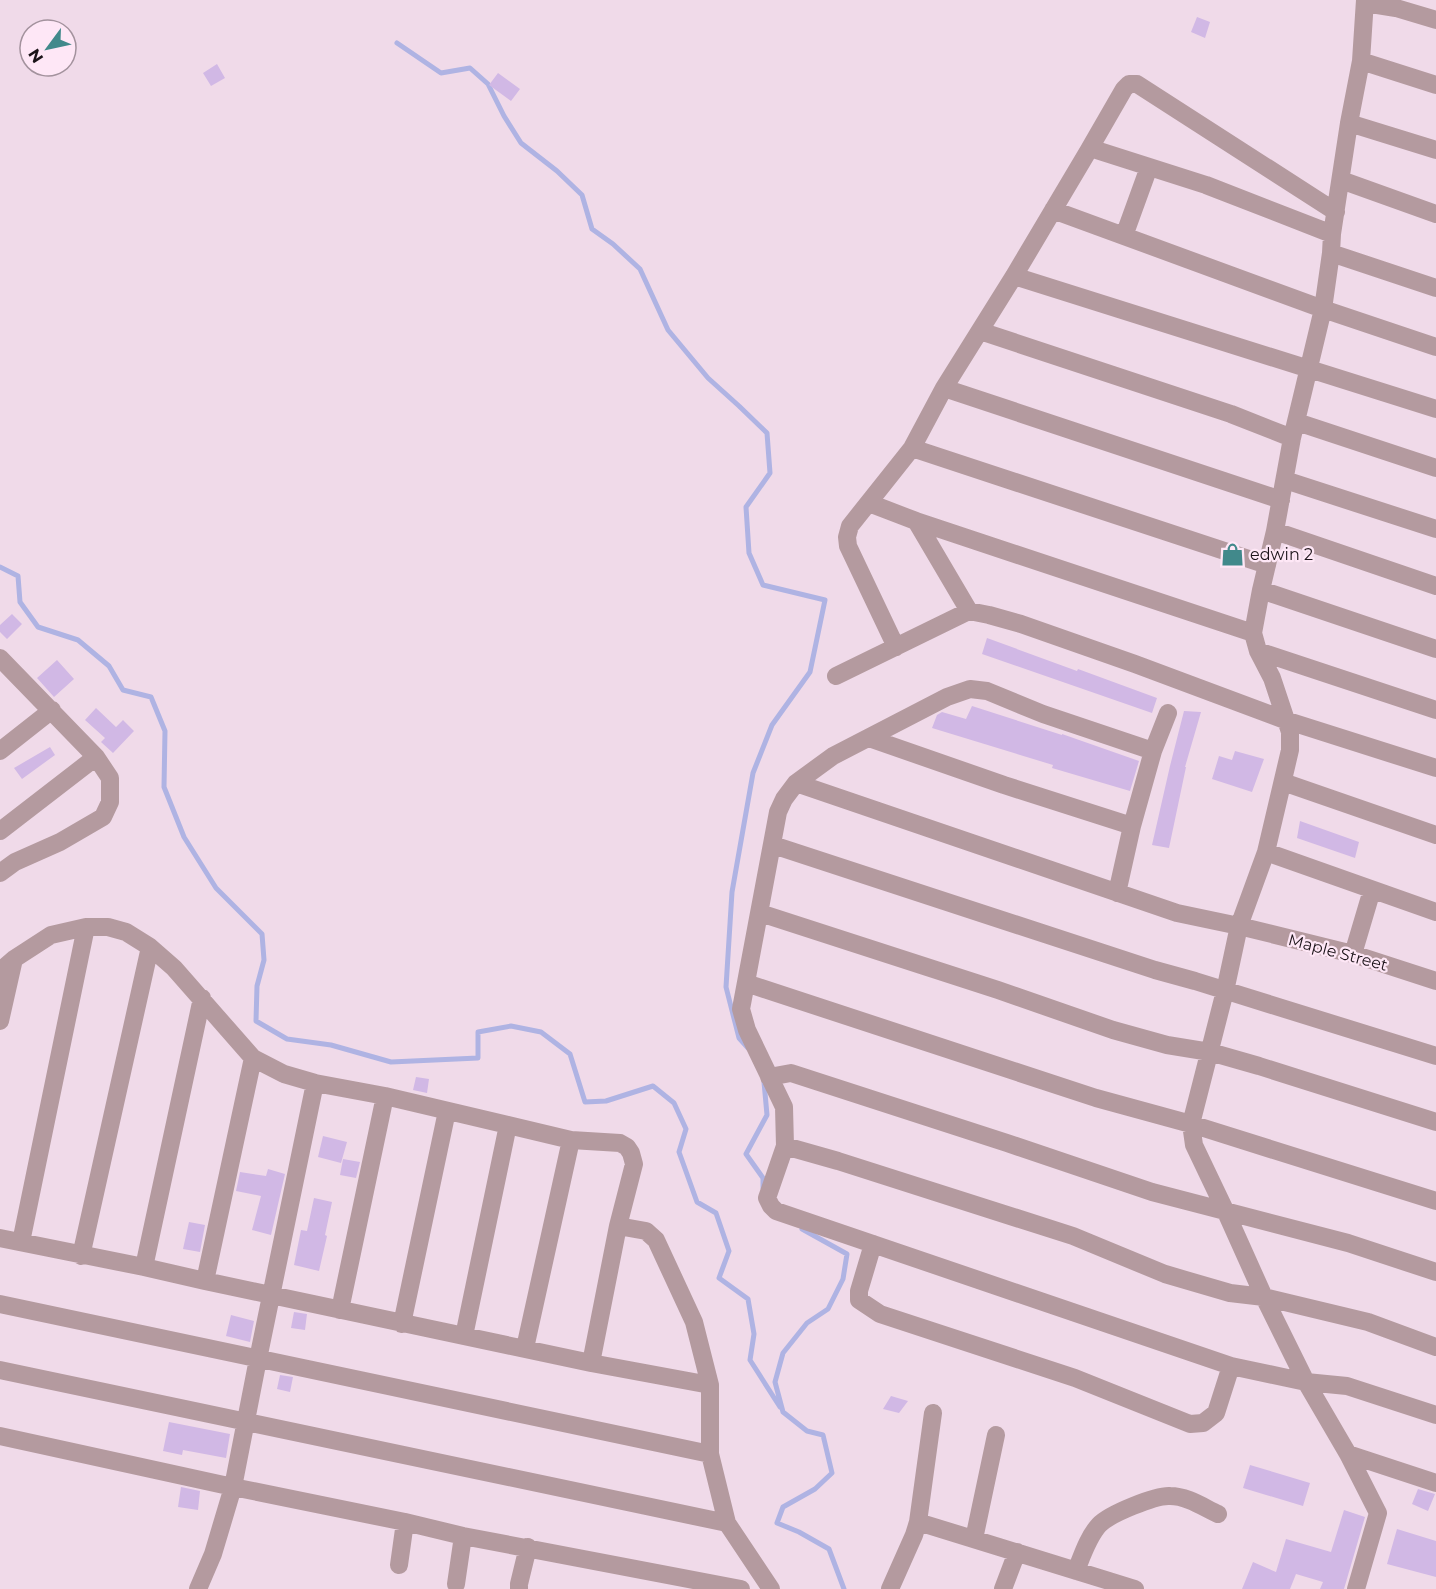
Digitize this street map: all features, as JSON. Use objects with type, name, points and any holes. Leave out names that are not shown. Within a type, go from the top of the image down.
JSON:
[{"type":"street","points":[[1356,1589],[1378,1513],[1348,1454],[1306,1382],[1264,1297],[1194,1145],[1191,1124],[1239,926],[1266,852],[1290,750],[1290,732],[1272,678],[1258,651],[1253,633],[1308,368],[1323,309],[1349,123],[1361,61],[1365,2],[1396,8],[1436,20]]},
{"type":"street","points":[[1361,61],[1436,86]]},
{"type":"street","points":[[896,647],[848,546],[847,537],[850,526],[912,448],[944,388],[1129,84],[1137,84],[1336,212]]},
{"type":"street","points":[[1349,123],[1436,150]]},
{"type":"street","points":[[1090,148],[1206,185],[1332,234]]},
{"type":"street","points":[[1124,236],[1149,166]]},
{"type":"street","points":[[1341,180],[1436,214]]},
{"type":"street","points":[[1053,210],[1323,309],[1436,347]]},
{"type":"street","points":[[1331,253],[1436,288]]},
{"type":"street","points":[[1014,276],[1436,409]]},
{"type":"street","points":[[980,331],[1231,414],[1436,468]]},
{"type":"street","points":[[944,388],[1281,500]]},
{"type":"street","points":[[912,448],[1267,565]]},
{"type":"street","points":[[1285,480],[1436,529]]},
{"type":"street","points":[[869,503],[916,521],[1253,633]]},
{"type":"street","points":[[916,521],[969,611]]},
{"type":"street","points":[[1275,531],[1436,586]]},
{"type":"street","points":[[1261,590],[1436,649]]},
{"type":"street","points":[[836,676],[969,611],[1021,624],[1285,720],[1436,768]]},
{"type":"street","points":[[1258,651],[1436,710]]},
{"type":"street","points":[[0,873],[15,862],[60,842],[103,817],[110,802],[110,778],[96,757],[52,710],[2,664]]},
{"type":"street","points":[[1153,751],[1043,714],[987,691],[970,689],[947,697],[832,756],[796,783],[778,812],[741,1009],[747,1030],[784,1107],[784,1146],[767,1198],[776,1211],[1231,1366],[1306,1382],[1347,1386],[1436,1415]]},
{"type":"street","points":[[0,751],[52,710]]},
{"type":"street","points":[[1117,893],[1132,826],[1153,751],[1168,713]]},
{"type":"street","points":[[869,738],[1132,826]]},
{"type":"street","points":[[0,831],[96,757]]},
{"type":"street","points":[[1283,782],[1436,835]]},
{"type":"street","name":"Maple Street","points":[[796,783],[1177,913],[1353,954],[1436,981]]},
{"type":"street","points":[[773,845],[1155,970],[1436,1056]]},
{"type":"street","points":[[1266,852],[1436,912]]},
{"type":"street","points":[[1353,954],[1372,890]]},
{"type":"street","points":[[760,913],[1113,1030],[1167,1045],[1210,1052],[1436,1122]]},
{"type":"street","points":[[21,1242],[86,927]]},
{"type":"street","points":[[0,1021],[7,965],[51,935],[86,927],[108,927],[126,932],[150,947],[174,968],[202,998],[253,1058],[284,1074],[315,1083],[385,1096],[571,1140],[620,1143],[627,1147],[634,1164],[618,1226],[591,1363]]},
{"type":"street","points":[[81,1256],[150,947]]},
{"type":"street","points":[[746,983],[1096,1098],[1191,1124],[1436,1201]]},
{"type":"street","points":[[144,1267],[202,998]]},
{"type":"street","points":[[205,1281],[253,1058]]},
{"type":"street","points":[[769,1077],[791,1073],[1152,1192],[1348,1243],[1436,1272]]},
{"type":"street","points":[[198,1589],[213,1554],[234,1487],[245,1421],[315,1083]]},
{"type":"street","points":[[340,1310],[385,1096]]},
{"type":"street","points":[[402,1324],[447,1111]]},
{"type":"street","points":[[464,1336],[508,1125]]},
{"type":"street","points":[[525,1348],[571,1140]]},
{"type":"street","points":[[784,1146],[1073,1236],[1165,1274],[1230,1293],[1264,1297],[1368,1322],[1436,1347]]},
{"type":"street","points":[[618,1226],[646,1231],[656,1239],[694,1322],[710,1385],[710,1454],[727,1523],[771,1589]]},
{"type":"street","points":[[0,1238],[402,1324],[710,1385]]},
{"type":"street","points":[[873,1244],[860,1284],[859,1300],[880,1314],[1076,1377],[1190,1424],[1203,1423],[1216,1413],[1231,1366]]},
{"type":"street","points":[[0,1304],[710,1454]]},
{"type":"street","points":[[0,1370],[727,1523]]},
{"type":"street","points":[[890,1589],[918,1522],[933,1413]]},
{"type":"street","points":[[974,1539],[996,1435]]},
{"type":"street","points":[[0,1436],[463,1536],[741,1589]]},
{"type":"street","points":[[1348,1454],[1436,1483]]},
{"type":"street","points":[[1076,1571],[1097,1526],[1108,1517],[1131,1506],[1169,1495],[1187,1499],[1218,1514]]},
{"type":"street","points":[[399,1565],[405,1522]]},
{"type":"street","points":[[918,1522],[1135,1589]]},
{"type":"street","points":[[456,1584],[463,1536]]},
{"type":"street","points":[[519,1589],[528,1547]]},
{"type":"street","points":[[1003,1589],[1017,1552]]},
{"type":"building","points":[[1197,17],[1210,22],[1205,38],[1191,32]]},
{"type":"building","points":[[217,64],[225,78],[211,86],[203,73]]},
{"type":"building","points":[[498,73],[520,89],[511,101],[489,85]]},
{"type":"building","points":[[12,614],[22,624],[7,639],[0,632],[0,625]]},
{"type":"building","points":[[987,638],[1157,698],[1152,713],[982,654]]},
{"type":"building","points":[[57,660],[74,679],[54,697],[37,678]]},
{"type":"building","points":[[972,706],[1139,761],[1130,791],[932,728],[937,715],[942,712],[966,719]]},
{"type":"building","points":[[96,708],[116,727],[123,720],[134,731],[113,753],[101,742],[105,738],[85,720]]},
{"type":"building","points":[[1184,711],[1201,712],[1185,767],[1169,848],[1152,845]]},
{"type":"building","points":[[50,747],[55,755],[22,779],[14,768]]},
{"type":"building","points":[[1235,751],[1264,759],[1252,792],[1212,779],[1219,756],[1232,760]]},
{"type":"building","points":[[1300,821],[1359,842],[1355,858],[1297,838]]},
{"type":"building","points":[[416,1077],[429,1079],[427,1093],[413,1090]]},
{"type":"building","points":[[323,1136],[347,1142],[341,1163],[318,1157]]},
{"type":"building","points":[[343,1159],[360,1162],[356,1178],[340,1175]]},
{"type":"building","points":[[268,1169],[285,1174],[271,1235],[252,1230],[261,1196],[236,1191],[240,1172],[266,1176]]},
{"type":"building","points":[[314,1198],[332,1202],[319,1271],[294,1265],[301,1230],[307,1231]]},
{"type":"building","points":[[189,1222],[205,1225],[200,1252],[183,1249]]},
{"type":"building","points":[[294,1312],[307,1314],[305,1330],[291,1328]]},
{"type":"building","points":[[231,1315],[254,1321],[250,1342],[226,1336]]},
{"type":"building","points":[[280,1375],[293,1377],[290,1392],[277,1389]]},
{"type":"building","points":[[891,1396],[908,1401],[899,1413],[883,1409]]},
{"type":"building","points":[[169,1422],[230,1434],[226,1458],[183,1450],[182,1455],[163,1451]]},
{"type":"building","points":[[1250,1465],[1310,1483],[1303,1506],[1243,1488]]},
{"type":"building","points":[[181,1487],[200,1491],[198,1510],[178,1507]]},
{"type":"building","points":[[1418,1489],[1435,1494],[1428,1511],[1412,1504]]},
{"type":"building","points":[[1344,1510],[1365,1517],[1344,1589],[1320,1589],[1323,1582],[1296,1574],[1290,1589],[1242,1589],[1253,1562],[1276,1572],[1286,1539],[1331,1552]]},
{"type":"building","points":[[1397,1529],[1436,1541],[1436,1577],[1387,1564]]},
{"type":"waterway","points":[[397,43],[441,73],[470,68],[488,84],[521,143],[557,171],[582,195],[592,229],[613,244],[640,269],[668,330],[708,378],[767,433],[770,473],[746,507],[749,553],[763,585],[825,600],[810,672],[772,725],[753,773],[732,892],[726,987],[739,1038],[748,1048]]},
{"type":"waterway","points":[[0,567],[18,576],[20,602],[38,627],[78,640],[109,666],[123,690],[151,697],[165,731],[164,787],[184,837],[216,888],[262,934],[264,960],[257,986],[256,1021],[287,1039],[331,1045],[391,1062],[478,1058],[478,1032],[511,1026],[541,1032],[570,1054],[585,1102],[606,1101],[653,1086],[674,1103],[686,1129],[679,1152],[697,1202],[716,1213],[729,1251],[719,1278],[748,1299],[754,1334],[750,1360],[780,1407]]},
{"type":"waterway","points":[[763,1188],[763,1178],[746,1154],[767,1115],[764,1082]]},
{"type":"waterway","points":[[802,1229],[847,1254],[843,1279],[828,1309],[807,1323],[783,1353],[775,1382],[783,1412],[807,1431],[823,1435],[832,1473],[815,1489],[783,1507],[777,1523],[829,1549],[844,1589]]},
{"type":"place","name":"edwin 2","points":[[1232,554]]}]
